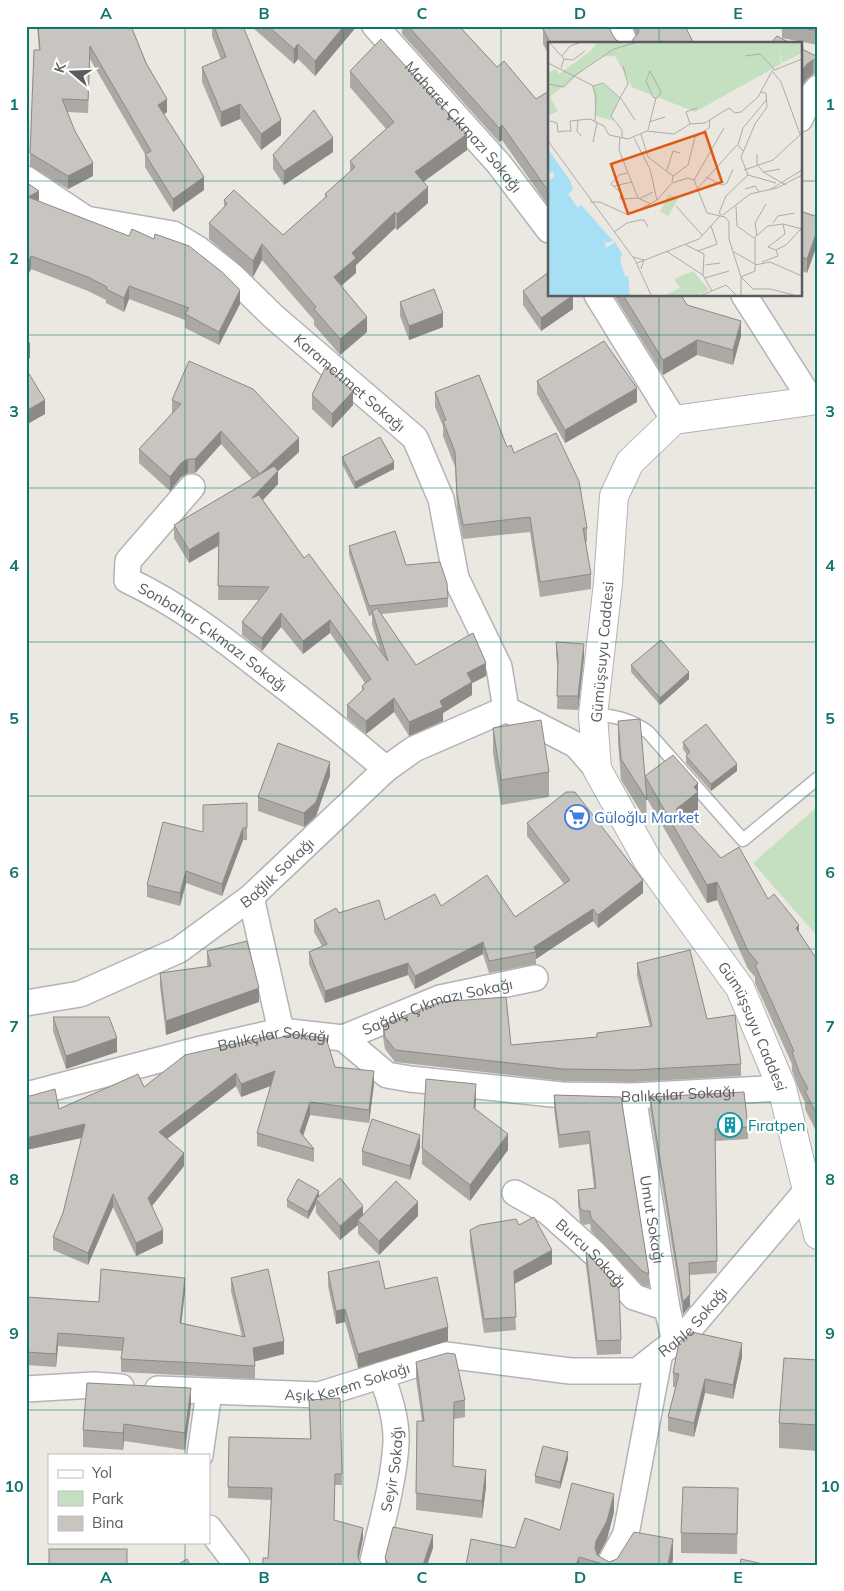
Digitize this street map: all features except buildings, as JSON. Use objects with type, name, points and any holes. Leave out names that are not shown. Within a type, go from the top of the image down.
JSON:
[{"type":"street","name":"Maharet Çıkmazı Sokağı","points":[[375,26],[499,164],[548,229]]},
{"type":"street","points":[[618,26],[623,42]]},
{"type":"street","points":[[802,115],[809,99],[818,88]]},
{"type":"street","name":"Karamehmet Sokağı","points":[[26,179],[86,219],[172,234],[198,249],[231,275],[274,317],[415,438],[441,499],[456,578],[499,667],[506,709]]},
{"type":"street","points":[[598,296],[674,420],[814,400],[745,296]]},
{"type":"street","name":"Gümüşsuyu Caddesi","points":[[674,420],[630,462],[614,496],[608,583],[593,715],[597,769],[648,861],[740,988],[782,1088],[808,1188],[818,1236]]},
{"type":"street","name":"Sonbahar Çıkmazı Sokağı","points":[[192,487],[128,561],[127,580],[165,598],[223,638],[334,724],[386,769]]},
{"type":"street","points":[[506,709],[576,745],[597,769]]},
{"type":"street","name":"Bağlık Sokağı","points":[[26,1002],[80,994],[179,950],[251,897],[386,769],[414,749],[506,709]]},
{"type":"street","points":[[251,897],[281,1031]]},
{"type":"street","name":"Sağdıç Çıkmazı Sokağı","points":[[342,1038],[440,998],[535,978]]},
{"type":"street","name":"Balıkçılar Sokağı","points":[[26,1095],[198,1050],[281,1031],[342,1038],[387,1075],[562,1095],[633,1096],[782,1088]]},
{"type":"street","name":"Umut Sokağı","points":[[633,1096],[667,1308],[667,1347]]},
{"type":"street","name":"Rahle Sokağı","points":[[609,1565],[626,1534],[667,1347],[687,1332],[751,1259],[808,1188]]},
{"type":"street","name":"Burcu Sokağı","points":[[516,1193],[547,1211],[594,1253],[634,1296],[667,1308]]},
{"type":"street","name":"Aşık Kerem Sokağı","points":[[26,1389],[94,1385],[209,1392],[319,1395],[446,1355],[570,1371],[637,1371],[667,1347]]},
{"type":"street","name":"Seyir Sokağı","points":[[372,1565],[384,1516],[396,1442],[388,1392],[381,1375]]},
{"type":"street","points":[[200,1454],[209,1392]]},
{"type":"street","points":[[210,1529],[237,1565]]},
{"type":"lane","points":[[593,715],[622,718],[648,732],[743,840],[818,778]]},
{"type":"green space","points":[[818,806],[818,937],[753,863]]},
{"type":"place","name":"Güloğlu Market","points":[[577,817]]},
{"type":"place","name":"Fıratpen","points":[[730,1125]]}]
